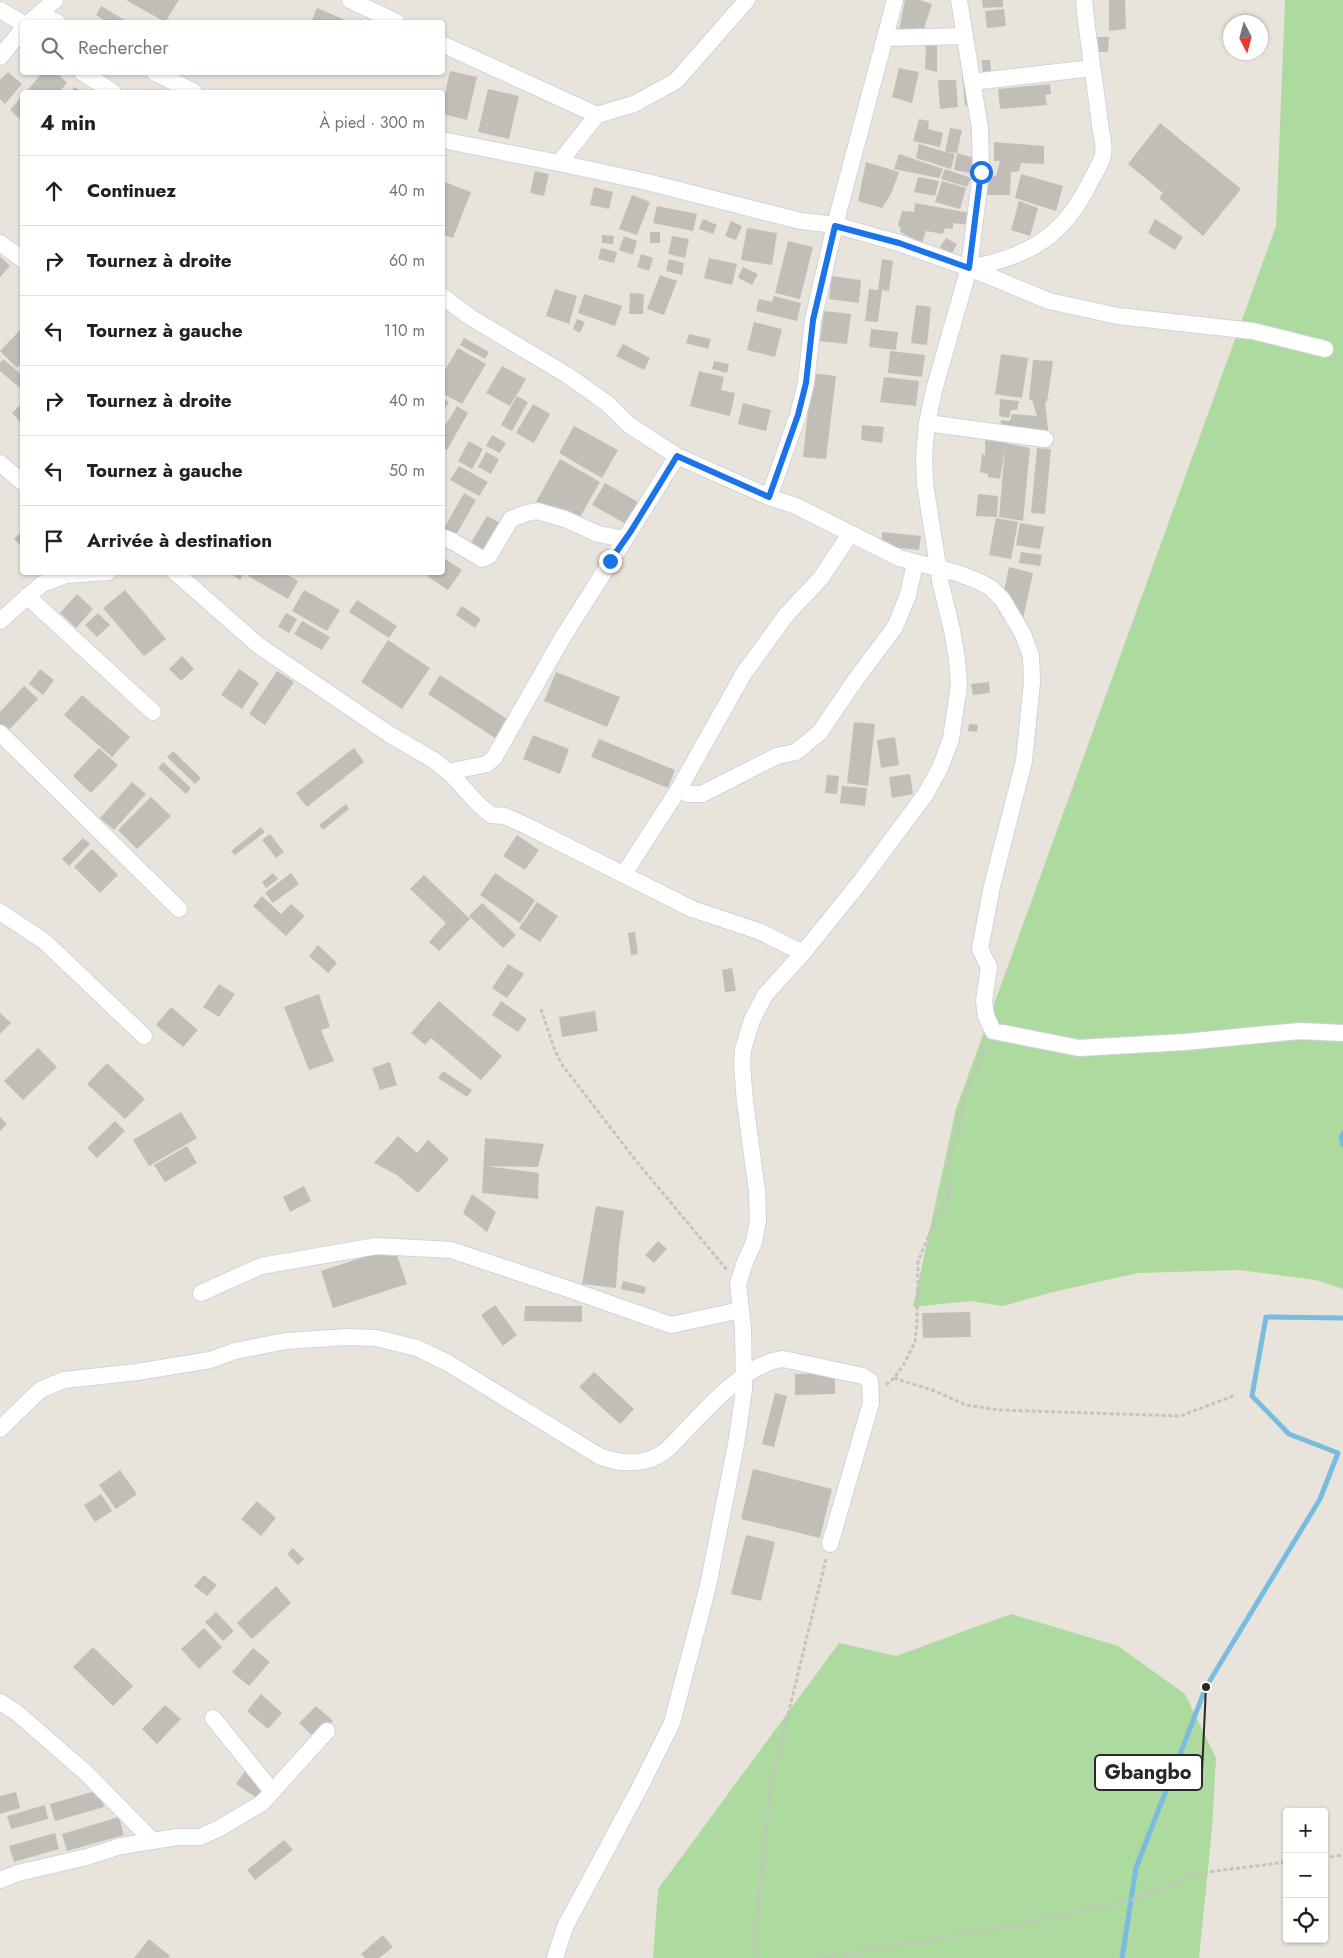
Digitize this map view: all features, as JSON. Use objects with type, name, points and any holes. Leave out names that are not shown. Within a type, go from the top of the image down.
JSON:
[{"type":"street","points":[[35,18],[54,0]]},
{"type":"street","points":[[350,0],[392,20]]},
{"type":"street","points":[[559,163],[598,115],[634,104],[676,81],[747,0]]},
{"type":"street","points":[[769,497],[798,415],[806,383],[813,320],[835,226],[895,0]]},
{"type":"street","points":[[554,1958],[565,1927],[672,1723],[708,1586],[737,1439],[744,1389],[741,1310],[738,1284],[754,1242],[758,1220],[757,1191],[745,1102],[742,1050],[752,1020],[765,995],[803,953],[861,881],[915,809],[940,768],[951,739],[958,693],[957,660],[938,570],[925,484],[924,456],[927,423],[934,390],[969,268],[981,172],[980,129],[959,0]]},
{"type":"street","points":[[969,268],[994,263],[1046,240],[1065,223],[1083,197],[1103,154],[1084,0]]},
{"type":"street","points":[[0,10],[20,22]]},
{"type":"street","points":[[0,57],[20,32]]},
{"type":"street","points":[[885,38],[965,36]]},
{"type":"street","points":[[445,45],[598,115]]},
{"type":"street","points":[[972,82],[1092,68]]},
{"type":"street","points":[[87,75],[111,90]]},
{"type":"street","points":[[160,75],[190,90]]},
{"type":"street","points":[[445,141],[648,182],[801,221],[835,226],[899,243],[969,268],[1049,301],[1118,316],[1252,331],[1325,350]]},
{"type":"street","points":[[0,244],[20,258]]},
{"type":"street","points":[[445,298],[470,317],[567,375],[608,404],[629,424],[677,456],[769,497],[796,506],[899,558],[968,577],[991,588],[1002,599],[1023,634],[1031,656],[1031,706],[1024,761],[992,886],[980,949],[989,967],[984,1001],[986,1016],[993,1030],[1079,1048],[1185,1042],[1299,1031],[1343,1033]]},
{"type":"street","points":[[927,423],[1045,440]]},
{"type":"street","points":[[448,772],[487,764],[494,758],[563,637],[677,456]]},
{"type":"street","points":[[0,463],[20,480]]},
{"type":"street","points":[[445,538],[482,559],[486,558],[511,519],[527,513],[537,512],[565,519],[598,534],[625,539]]},
{"type":"street","points":[[624,874],[680,787],[744,673],[787,614],[821,578],[850,534]]},
{"type":"street","points":[[680,787],[688,794],[702,794],[777,756],[796,752],[820,732],[895,627],[908,595],[915,563]]},
{"type":"street","points":[[0,621],[42,584],[64,575]]},
{"type":"street","points":[[177,575],[258,645],[390,734],[435,761],[491,815],[505,816],[692,909],[761,932],[803,953]]},
{"type":"street","points":[[27,596],[153,712]]},
{"type":"street","points":[[0,733],[179,909]]},
{"type":"street","points":[[2,917],[44,941],[144,1036]]},
{"type":"street","points":[[201,1292],[261,1266],[377,1246],[451,1250],[574,1290],[671,1325],[741,1310]]},
{"type":"street","points":[[0,1429],[42,1389],[64,1380],[137,1372],[210,1360],[235,1351],[286,1342],[348,1337],[376,1338],[417,1348],[448,1363],[598,1456],[611,1461],[634,1462],[644,1461],[664,1453],[744,1375],[770,1360],[782,1359],[863,1376],[870,1381],[870,1403],[830,1544]]},
{"type":"street","points":[[0,1702],[16,1712],[85,1772],[152,1840]]},
{"type":"street","points":[[213,1718],[272,1791]]},
{"type":"street","points":[[0,1880],[18,1873],[87,1857],[121,1846],[152,1840],[200,1837],[218,1829],[262,1802],[327,1731]]},
{"type":"path","points":[[541,1009],[555,1051],[563,1066],[637,1162],[738,1284]]},
{"type":"path","points":[[870,1403],[894,1378],[915,1342],[918,1262],[937,1215],[948,1197],[950,1188],[948,1165],[950,1150],[955,1142],[965,1096],[993,1030]]},
{"type":"path","points":[[894,1378],[935,1391],[966,1405],[1000,1410],[1180,1416],[1236,1395]]},
{"type":"path","points":[[757,1958],[754,1942],[771,1784],[830,1544]]},
{"type":"path","points":[[1328,1857],[1343,1855]]},
{"type":"path","points":[[818,1958],[1010,1926],[1140,1898],[1200,1873],[1283,1863]]},
{"type":"green space","points":[[1285,0],[1343,0],[1343,1289],[1316,1280],[1239,1270],[1138,1273],[1053,1292],[1003,1306],[970,1301],[913,1307],[956,1109],[1276,226]]},
{"type":"green space","points":[[1011,1614],[1118,1646],[1185,1694],[1216,1758],[1212,1829],[1199,1958],[653,1958],[658,1889],[839,1643],[896,1656]]},
{"type":"building","points":[[126,0],[179,0],[166,20],[161,20]]},
{"type":"building","points":[[905,0],[920,0],[932,4],[922,35],[898,35]]},
{"type":"building","points":[[982,0],[1003,0],[1003,7],[983,8]]},
{"type":"building","points":[[1109,0],[1125,0],[1126,29],[1109,31]]},
{"type":"building","points":[[101,6],[125,20],[104,20],[96,15]]},
{"type":"building","points":[[317,8],[345,20],[312,20]]},
{"type":"building","points":[[1004,9],[1006,26],[987,28],[985,11]]},
{"type":"building","points":[[1097,37],[1109,37],[1108,52],[1096,52]]},
{"type":"building","points":[[926,43],[937,43],[937,72],[925,69]]},
{"type":"building","points":[[982,60],[990,60],[992,78],[983,79]]},
{"type":"building","points":[[899,68],[919,72],[912,103],[892,97]]},
{"type":"building","points":[[450,71],[477,77],[467,120],[445,115],[445,93]]},
{"type":"building","points":[[8,72],[22,84],[5,104],[0,99],[0,80]]},
{"type":"building","points":[[962,74],[969,74],[974,106],[965,106]]},
{"type":"building","points":[[40,75],[59,75],[67,83],[61,90],[28,90]]},
{"type":"building","points":[[938,80],[956,80],[958,107],[940,109]]},
{"type":"building","points":[[1050,84],[1051,94],[1045,95],[1047,105],[1000,109],[998,89]]},
{"type":"building","points":[[488,89],[519,96],[509,139],[478,132]]},
{"type":"building","points":[[20,98],[20,119],[10,110]]},
{"type":"building","points":[[919,119],[929,121],[928,129],[943,133],[940,147],[913,141]]},
{"type":"building","points":[[1160,123],[1241,189],[1203,236],[1159,198],[1163,193],[1128,164]]},
{"type":"building","points":[[950,128],[962,130],[957,153],[945,152]]},
{"type":"building","points":[[994,142],[1044,146],[1044,164],[1021,163],[1019,171],[1011,172],[1010,195],[984,195],[985,176],[996,176],[1000,161],[994,161]]},
{"type":"building","points":[[919,144],[955,154],[951,169],[916,158]]},
{"type":"building","points":[[957,153],[981,160],[977,177],[969,175],[970,173],[954,170]]},
{"type":"building","points":[[899,154],[943,169],[939,178],[894,169]]},
{"type":"building","points":[[866,162],[899,172],[891,194],[882,208],[858,201]]},
{"type":"building","points":[[945,169],[971,178],[967,187],[941,179]]},
{"type":"building","points":[[535,171],[549,174],[544,196],[530,193]]},
{"type":"building","points":[[1021,174],[1063,186],[1056,211],[1015,198]]},
{"type":"building","points":[[918,177],[939,181],[935,196],[914,192]]},
{"type":"building","points":[[942,181],[966,188],[960,209],[935,202]]},
{"type":"building","points":[[445,182],[471,192],[453,238],[445,235]]},
{"type":"building","points":[[594,187],[613,192],[609,209],[590,205]]},
{"type":"building","points":[[632,195],[650,202],[637,235],[619,229]]},
{"type":"building","points":[[1019,201],[1038,208],[1030,236],[1011,230]]},
{"type":"building","points":[[915,203],[970,213],[968,225],[953,223],[953,229],[945,228],[943,234],[926,231],[922,243],[900,232],[901,229],[898,225],[902,211],[914,212]]},
{"type":"building","points":[[657,206],[697,214],[693,231],[653,223]]},
{"type":"building","points":[[703,219],[717,225],[713,234],[699,229]]},
{"type":"building","points":[[1155,219],[1183,237],[1175,250],[1148,233]]},
{"type":"building","points":[[731,221],[742,226],[736,240],[725,236]]},
{"type":"building","points":[[747,228],[777,233],[772,265],[741,260]]},
{"type":"building","points":[[650,232],[660,232],[660,243],[650,243]]},
{"type":"building","points":[[602,235],[614,236],[613,244],[602,243]]},
{"type":"building","points":[[624,236],[637,241],[633,255],[619,250]]},
{"type":"building","points":[[672,236],[689,239],[685,258],[668,254]]},
{"type":"building","points":[[946,238],[957,244],[951,255],[940,247]]},
{"type":"building","points":[[788,241],[813,247],[800,299],[775,293]]},
{"type":"building","points":[[601,248],[617,252],[614,263],[598,259]]},
{"type":"building","points":[[641,254],[653,258],[649,271],[637,267]]},
{"type":"building","points":[[0,256],[10,266],[0,277]]},
{"type":"building","points":[[709,258],[737,264],[732,285],[704,278]]},
{"type":"building","points":[[669,259],[684,263],[682,275],[666,271]]},
{"type":"building","points":[[882,259],[893,261],[889,291],[882,290],[878,322],[865,321],[869,289],[878,290]]},
{"type":"building","points":[[743,267],[758,274],[752,285],[738,278]]},
{"type":"building","points":[[660,275],[677,281],[664,315],[647,309]]},
{"type":"building","points":[[832,276],[861,280],[859,303],[829,299]]},
{"type":"building","points":[[555,289],[577,296],[569,324],[546,316]]},
{"type":"building","points":[[630,293],[644,294],[643,314],[629,314]]},
{"type":"building","points":[[584,294],[622,306],[615,326],[578,313]]},
{"type":"building","points":[[774,296],[801,303],[797,321],[756,311],[759,299],[772,302]]},
{"type":"building","points":[[916,305],[931,307],[927,345],[911,343]]},
{"type":"building","points":[[824,311],[851,314],[847,344],[820,341]]},
{"type":"building","points":[[577,319],[585,322],[580,333],[573,329]]},
{"type":"building","points":[[754,322],[782,329],[775,357],[747,350]]},
{"type":"building","points":[[871,329],[898,332],[896,350],[869,347]]},
{"type":"building","points":[[20,330],[20,364],[17,368],[0,351]]},
{"type":"building","points":[[689,334],[711,339],[708,349],[686,343]]},
{"type":"building","points":[[464,338],[489,352],[485,359],[460,345]]},
{"type":"building","points":[[623,344],[650,358],[644,370],[616,356]]},
{"type":"building","points":[[458,348],[486,364],[462,404],[445,395],[445,370]]},
{"type":"building","points":[[890,351],[925,355],[922,377],[888,373]]},
{"type":"building","points":[[1001,354],[1028,358],[1022,398],[995,394]]},
{"type":"building","points":[[3,359],[20,373],[20,388],[0,371],[0,363]]},
{"type":"building","points":[[1033,360],[1053,361],[1047,402],[1045,402],[1049,437],[1000,431],[1001,420],[1010,421],[1012,414],[1037,416],[1032,400],[1029,400]]},
{"type":"building","points":[[714,361],[729,364],[727,373],[712,369]]},
{"type":"building","points":[[502,366],[526,379],[510,406],[486,393]]},
{"type":"building","points":[[699,371],[724,377],[721,390],[735,393],[730,416],[690,406]]},
{"type":"building","points":[[812,373],[836,376],[826,459],[803,457]]},
{"type":"building","points":[[884,377],[919,381],[916,406],[880,402]]},
{"type":"building","points":[[517,396],[528,402],[512,431],[501,425]]},
{"type":"building","points":[[1000,399],[1019,401],[1017,410],[1011,410],[1009,418],[999,416]]},
{"type":"building","points":[[445,400],[449,402],[445,408]]},
{"type":"building","points":[[743,403],[771,410],[766,431],[738,424]]},
{"type":"building","points":[[533,404],[550,414],[534,443],[516,433]]},
{"type":"building","points":[[20,405],[20,422],[12,413]]},
{"type":"building","points":[[457,406],[468,413],[447,450],[445,449],[445,426]]},
{"type":"building","points":[[862,425],[884,427],[882,443],[861,440]]},
{"type":"building","points":[[574,426],[618,450],[602,478],[559,453]]},
{"type":"building","points":[[492,435],[506,443],[500,453],[486,446]]},
{"type":"building","points":[[985,439],[1030,448],[1023,521],[999,517],[1005,448],[1000,479],[988,477],[988,474],[980,472],[982,454],[985,455]]},
{"type":"building","points":[[469,441],[483,449],[472,469],[458,461]]},
{"type":"building","points":[[1037,448],[1051,449],[1045,514],[1031,513]]},
{"type":"building","points":[[486,452],[499,459],[491,474],[478,467]]},
{"type":"building","points":[[560,459],[600,482],[576,524],[536,502]]},
{"type":"building","points":[[459,466],[488,482],[479,496],[450,480]]},
{"type":"building","points":[[605,483],[638,502],[626,524],[592,505]]},
{"type":"building","points":[[464,493],[476,500],[455,537],[445,531],[445,526]]},
{"type":"building","points":[[978,494],[998,496],[997,517],[976,516]]},
{"type":"building","points":[[487,516],[502,524],[485,554],[469,546]]},
{"type":"building","points":[[996,518],[1018,522],[1011,559],[989,555]]},
{"type":"building","points":[[1020,523],[1044,527],[1040,549],[1016,545]]},
{"type":"building","points":[[882,532],[921,536],[919,550],[881,546]]},
{"type":"building","points":[[20,533],[20,545],[14,539]]},
{"type":"building","points":[[1021,552],[1042,555],[1040,566],[1019,563]]},
{"type":"building","points":[[445,559],[462,570],[448,590],[427,576],[445,575]]},
{"type":"building","points":[[1009,567],[1033,573],[1023,619],[999,614]]},
{"type":"building","points":[[232,575],[242,575],[240,580]]},
{"type":"building","points":[[288,575],[298,581],[288,599],[248,576]]},
{"type":"building","points":[[125,590],[166,639],[144,656],[103,608]]},
{"type":"building","points":[[304,590],[340,610],[327,631],[292,611]]},
{"type":"building","points":[[77,594],[93,609],[76,628],[60,613]]},
{"type":"building","points":[[357,600],[397,626],[389,638],[349,612]]},
{"type":"building","points":[[462,606],[481,619],[475,628],[456,615]]},
{"type":"building","points":[[98,613],[110,625],[97,637],[85,625]]},
{"type":"building","points":[[286,613],[297,619],[289,633],[278,627]]},
{"type":"building","points":[[302,621],[330,637],[322,650],[294,634]]},
{"type":"building","points":[[388,640],[430,668],[402,709],[361,682]]},
{"type":"building","points":[[182,656],[194,669],[181,681],[169,669]]},
{"type":"building","points":[[40,669],[54,680],[43,695],[29,684]]},
{"type":"building","points":[[239,669],[259,683],[242,709],[221,695]]},
{"type":"building","points":[[277,671],[294,682],[265,725],[249,714]]},
{"type":"building","points":[[556,672],[620,697],[607,727],[544,701]]},
{"type":"building","points":[[440,675],[507,719],[495,738],[428,694]]},
{"type":"building","points":[[989,682],[990,693],[973,695],[971,684]]},
{"type":"building","points":[[24,686],[38,699],[8,731],[0,724],[0,712]]},
{"type":"building","points":[[82,695],[130,737],[112,757],[64,715]]},
{"type":"building","points":[[854,722],[875,724],[868,786],[847,783]]},
{"type":"building","points":[[969,724],[978,725],[977,732],[968,731]]},
{"type":"building","points":[[533,735],[569,749],[560,774],[523,759]]},
{"type":"building","points":[[895,737],[899,765],[881,768],[877,740]]},
{"type":"building","points":[[599,739],[675,770],[668,788],[591,757]]},
{"type":"building","points":[[99,748],[118,765],[91,793],[73,776]]},
{"type":"building","points":[[354,748],[364,762],[307,807],[296,793]]},
{"type":"building","points":[[173,751],[201,778],[195,784],[167,757]]},
{"type":"building","points":[[163,762],[191,788],[186,794],[158,768]]},
{"type":"building","points":[[910,774],[913,794],[892,798],[889,777]]},
{"type":"building","points":[[827,775],[839,776],[837,794],[825,793]]},
{"type":"building","points":[[132,782],[146,794],[114,830],[100,818]]},
{"type":"building","points":[[842,786],[867,788],[865,806],[840,803]]},
{"type":"building","points":[[151,797],[171,816],[137,849],[118,830]]},
{"type":"building","points":[[346,804],[349,809],[323,830],[319,825]]},
{"type":"building","points":[[261,827],[265,832],[235,855],[231,851]]},
{"type":"building","points":[[270,834],[284,852],[276,858],[262,840]]},
{"type":"building","points":[[517,835],[539,850],[525,870],[503,856]]},
{"type":"building","points":[[83,838],[90,844],[69,866],[62,859]]},
{"type":"building","points":[[92,849],[118,875],[100,893],[74,867]]},
{"type":"building","points":[[273,873],[278,879],[266,888],[262,882]]},
{"type":"building","points":[[291,873],[299,884],[273,903],[265,893]]},
{"type":"building","points":[[495,873],[535,900],[520,923],[480,895]]},
{"type":"building","points":[[424,875],[470,919],[439,951],[429,942],[446,923],[410,889]]},
{"type":"building","points":[[262,896],[281,914],[291,904],[305,916],[286,936],[253,906]]},
{"type":"building","points":[[537,902],[558,916],[540,942],[519,928]]},
{"type":"building","points":[[482,903],[516,935],[503,948],[469,916]]},
{"type":"building","points":[[635,932],[638,954],[631,955],[628,933]]},
{"type":"building","points":[[318,945],[337,963],[328,973],[309,956]]},
{"type":"building","points":[[508,964],[524,974],[507,998],[492,988]]},
{"type":"building","points":[[732,968],[736,991],[725,992],[722,970]]},
{"type":"building","points":[[219,984],[235,994],[219,1017],[203,1007]]},
{"type":"building","points":[[319,994],[330,1027],[321,1030],[334,1061],[309,1070],[284,1007]]},
{"type":"building","points":[[439,1001],[502,1056],[481,1080],[431,1038],[425,1045],[411,1033]]},
{"type":"building","points":[[501,1001],[527,1019],[518,1032],[492,1015]]},
{"type":"building","points":[[171,1007],[198,1030],[183,1047],[156,1025]]},
{"type":"building","points":[[595,1011],[598,1031],[562,1037],[559,1017]]},
{"type":"building","points":[[0,1013],[11,1023],[0,1034]]},
{"type":"building","points":[[38,1048],[57,1067],[23,1100],[4,1081]]},
{"type":"building","points":[[390,1062],[397,1085],[380,1090],[372,1068]]},
{"type":"building","points":[[107,1063],[145,1099],[125,1119],[87,1084]]},
{"type":"building","points":[[443,1071],[472,1090],[467,1097],[438,1078]]},
{"type":"building","points":[[181,1112],[197,1138],[149,1166],[133,1140]]},
{"type":"building","points":[[0,1117],[7,1124],[0,1131]]},
{"type":"building","points":[[115,1121],[125,1131],[97,1158],[87,1148]]},
{"type":"building","points":[[398,1136],[417,1153],[428,1140],[449,1159],[418,1193],[397,1175],[374,1163]]},
{"type":"building","points":[[485,1138],[544,1144],[538,1167],[486,1166],[539,1173],[538,1199],[482,1193]]},
{"type":"building","points":[[187,1146],[197,1163],[165,1182],[154,1165]]},
{"type":"building","points":[[304,1186],[311,1201],[290,1212],[283,1197]]},
{"type":"building","points":[[472,1194],[496,1212],[487,1232],[463,1213]]},
{"type":"building","points":[[596,1206],[624,1211],[616,1288],[582,1284]]},
{"type":"building","points":[[658,1241],[667,1249],[654,1263],[645,1255]]},
{"type":"building","points":[[394,1247],[407,1284],[333,1308],[321,1271]]},
{"type":"building","points":[[623,1281],[646,1287],[644,1294],[621,1289]]},
{"type":"building","points":[[495,1305],[517,1335],[503,1346],[481,1315]]},
{"type":"building","points":[[525,1306],[582,1306],[582,1322],[524,1321]]},
{"type":"building","points":[[970,1312],[971,1337],[923,1338],[922,1313]]},
{"type":"building","points":[[594,1372],[634,1409],[620,1424],[579,1387]]},
{"type":"building","points":[[835,1373],[835,1394],[795,1395],[795,1374]]},
{"type":"building","points":[[775,1393],[787,1396],[774,1447],[762,1444]]},
{"type":"building","points":[[753,1469],[832,1489],[820,1538],[741,1519]]},
{"type":"building","points":[[120,1470],[137,1494],[116,1509],[99,1485]]},
{"type":"building","points":[[101,1494],[112,1511],[95,1522],[84,1505]]},
{"type":"building","points":[[257,1501],[276,1518],[261,1536],[241,1519]]},
{"type":"building","points":[[746,1535],[775,1542],[761,1601],[731,1594]]},
{"type":"building","points":[[293,1548],[304,1559],[298,1565],[287,1554]]},
{"type":"building","points":[[204,1575],[217,1585],[207,1596],[194,1586]]},
{"type":"building","points":[[276,1586],[291,1603],[252,1639],[237,1623]]},
{"type":"building","points":[[216,1612],[234,1631],[223,1641],[205,1622]]},
{"type":"building","points":[[204,1628],[222,1647],[199,1669],[181,1649]]},
{"type":"building","points":[[93,1647],[133,1686],[113,1706],[73,1667]]},
{"type":"building","points":[[253,1648],[270,1662],[249,1686],[232,1672]]},
{"type":"building","points":[[261,1694],[282,1713],[268,1729],[247,1711]]},
{"type":"building","points":[[165,1705],[181,1719],[157,1744],[142,1729]]},
{"type":"building","points":[[316,1706],[333,1721],[316,1739],[299,1723]]},
{"type":"building","points":[[245,1771],[270,1788],[261,1801],[236,1784]]},
{"type":"building","points":[[99,1790],[104,1807],[55,1821],[50,1804]]},
{"type":"building","points":[[16,1792],[20,1808],[0,1814],[0,1796]]},
{"type":"building","points":[[45,1805],[48,1819],[11,1829],[7,1816]]},
{"type":"building","points":[[119,1817],[124,1835],[67,1851],[62,1834]]},
{"type":"building","points":[[55,1833],[59,1849],[14,1862],[9,1846]]},
{"type":"building","points":[[284,1840],[293,1850],[255,1880],[247,1870]]},
{"type":"building","points":[[383,1935],[393,1947],[379,1958],[365,1958],[361,1954]]},
{"type":"building","points":[[149,1939],[170,1956],[168,1958],[134,1958]]},
{"type":"waterway","points":[[1343,1133],[1341,1138],[1343,1145]]},
{"type":"waterway","points":[[1122,1958],[1136,1868],[1206,1687],[1320,1499],[1338,1453],[1289,1434],[1252,1396],[1266,1317],[1343,1318]]},
{"type":"place","name":"Gbangbo","points":[[1206,1687]]},
{"type":"route","points":[[610,561],[631,531],[677,456],[769,497],[798,415],[806,383],[813,320],[835,226],[899,243],[969,268],[981,172]]}]
